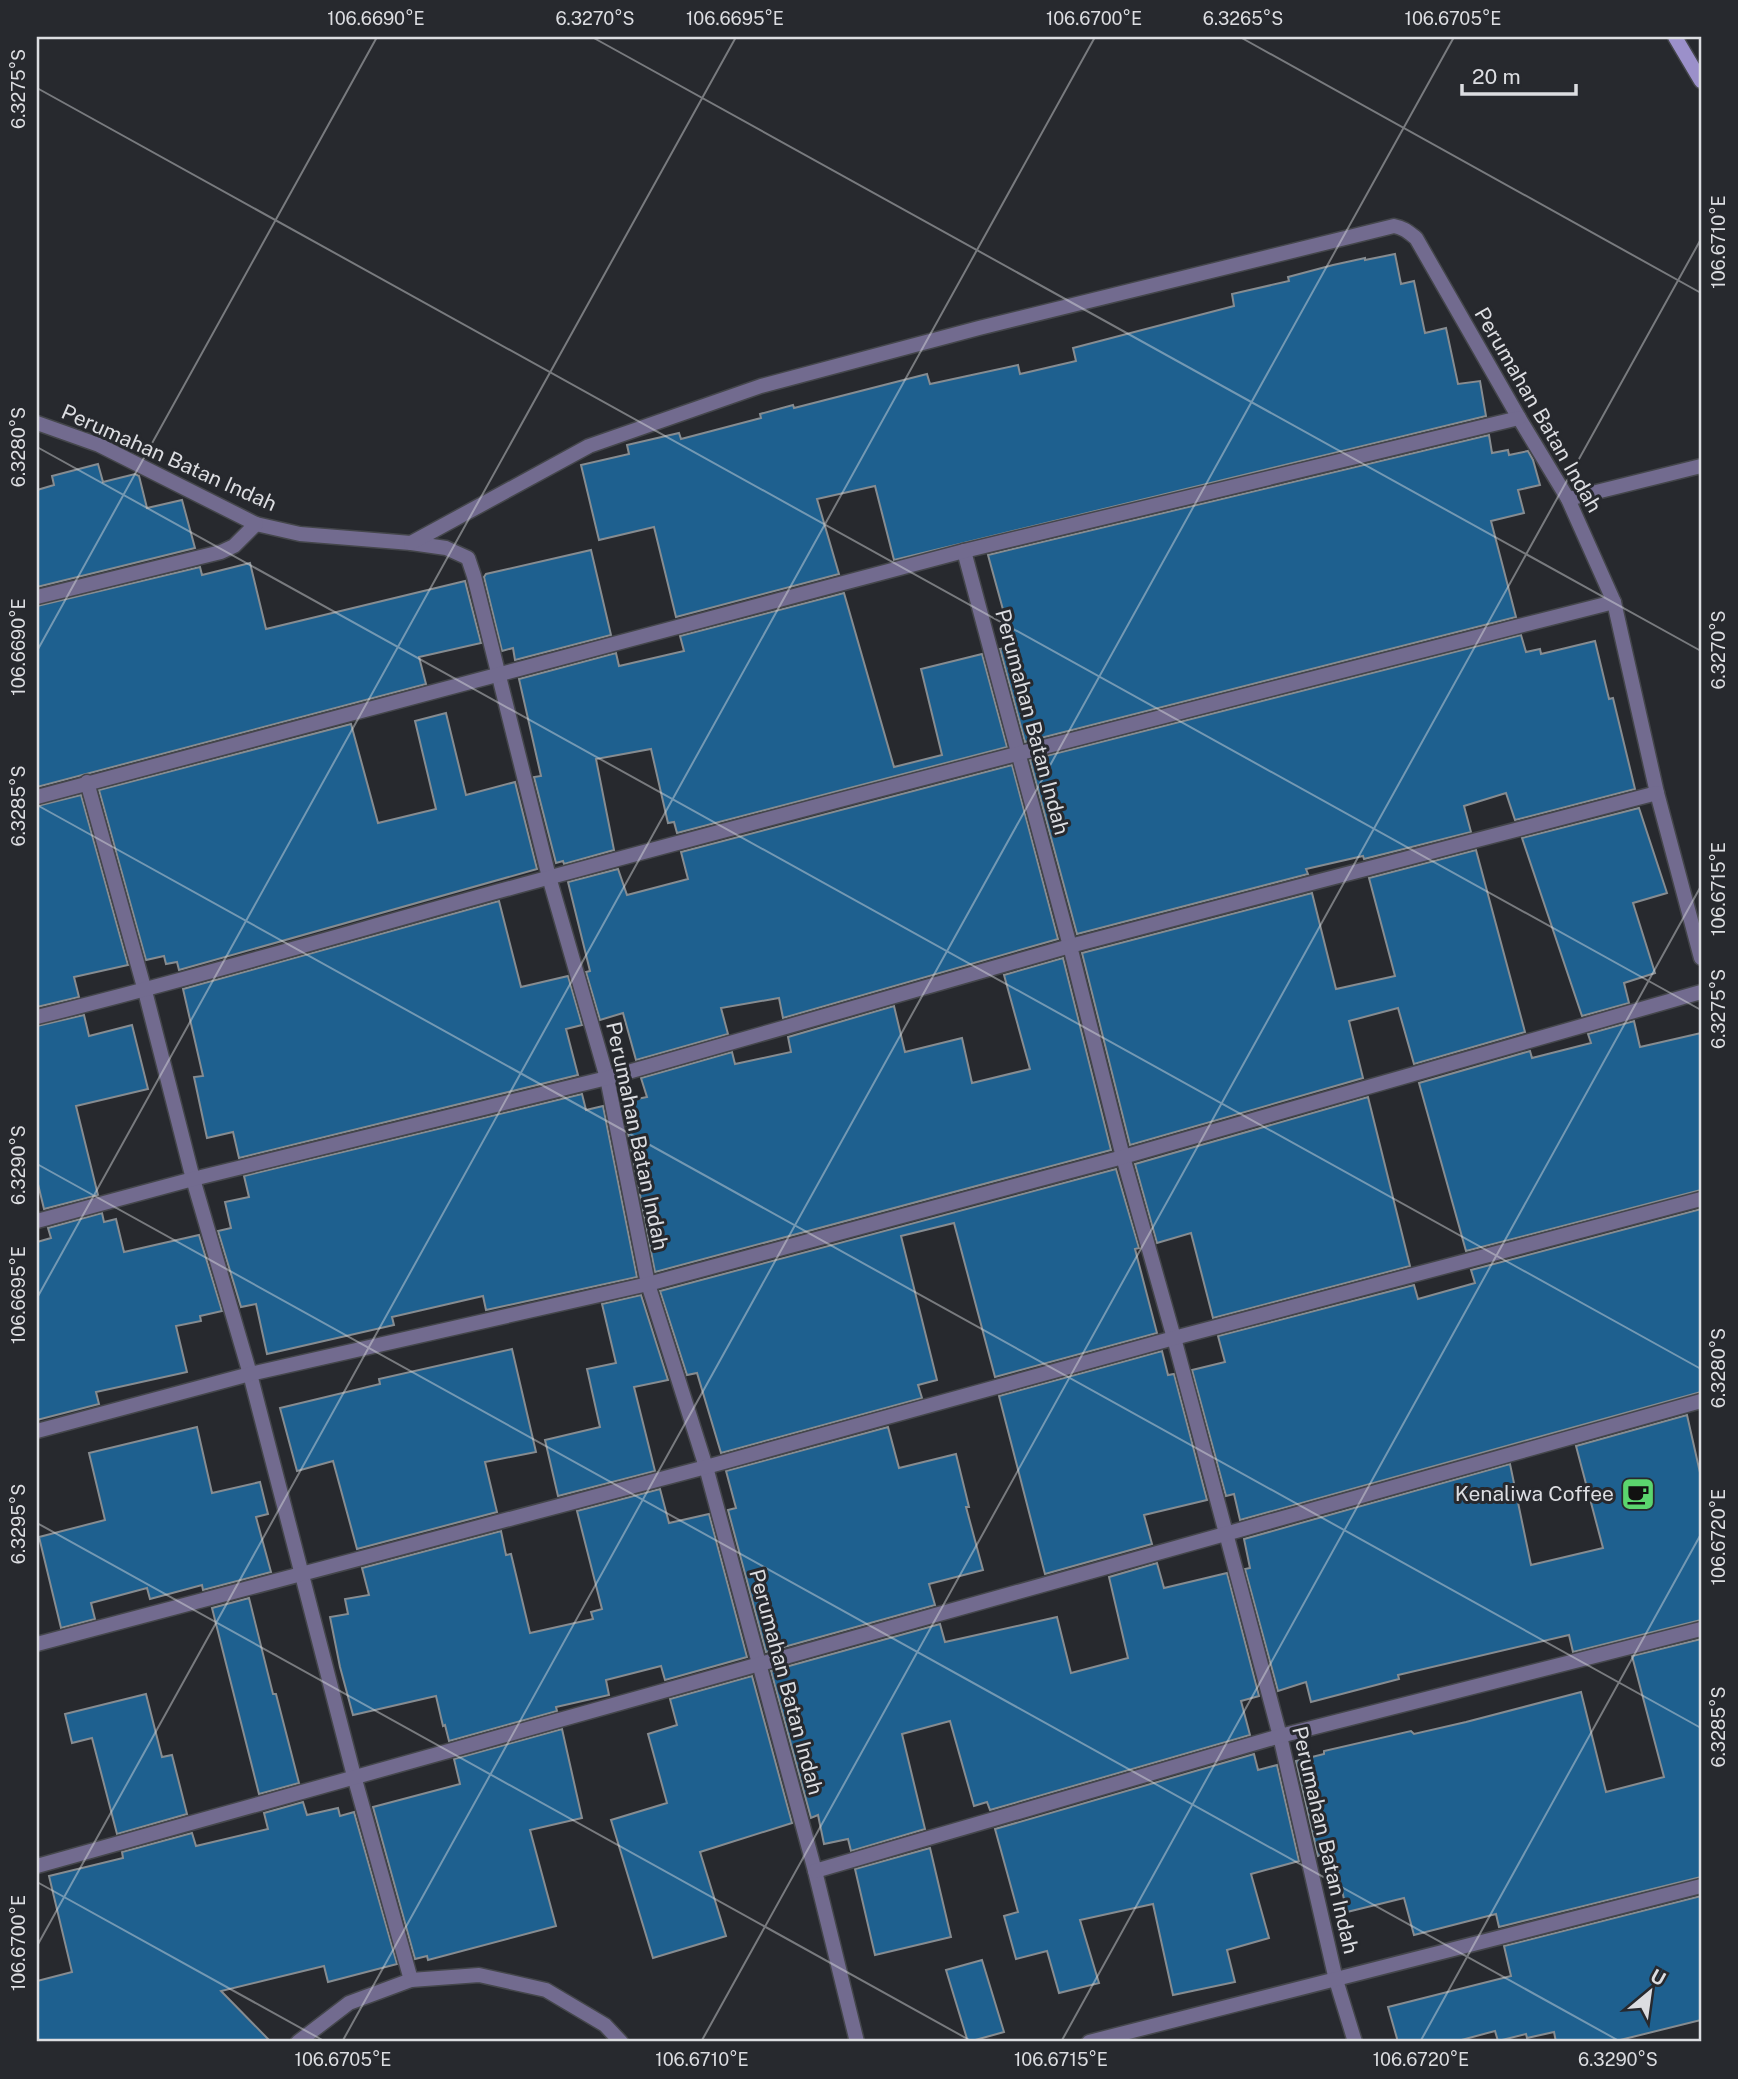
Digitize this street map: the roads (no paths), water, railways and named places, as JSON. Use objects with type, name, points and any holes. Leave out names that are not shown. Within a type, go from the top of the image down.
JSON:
[{"type":"main road","points":[[1675,37],[1701,81]]},
{"type":"street","name":"Perumahan Batan Indah","points":[[411,543],[589,446],[761,386],[979,328],[1394,226],[1406,229],[1416,238],[1519,418],[1569,499],[1614,602],[1657,793],[1701,958]]},
{"type":"street","points":[[37,797],[964,551],[1519,418]]},
{"type":"street","name":"Perumahan Batan Indah","points":[[37,423],[99,445],[256,524],[300,534],[446,548],[468,558],[549,877],[607,1078],[648,1284],[706,1467],[815,1871],[857,2042]]},
{"type":"street","points":[[1569,499],[1701,466]]},
{"type":"street","points":[[37,597],[222,552],[256,524]]},
{"type":"street","name":"Perumahan Batan Indah","points":[[964,551],[1070,946],[1123,1157],[1280,1736],[1336,1980],[1355,2042]]},
{"type":"street","points":[[37,1017],[145,991],[549,877],[1019,753],[1614,602]]},
{"type":"street","points":[[87,782],[145,991],[193,1179],[250,1374],[354,1776],[411,1980]]},
{"type":"street","points":[[37,1221],[193,1179],[607,1078],[1070,946],[1657,793]]},
{"type":"street","points":[[37,1431],[250,1374],[648,1284],[1123,1157],[1701,992]]},
{"type":"street","points":[[37,1644],[1701,1199]]},
{"type":"street","points":[[37,1866],[1701,1401]]},
{"type":"street","points":[[815,1871],[1280,1736],[1701,1629]]},
{"type":"street","points":[[1089,2042],[1701,1885]]},
{"type":"street","points":[[298,2042],[349,2003],[411,1980],[479,1975],[546,1990],[605,2025],[621,2042]]},
{"type":"place","name":"Kenaliwa Coffee","points":[[1638,1494]]}]
